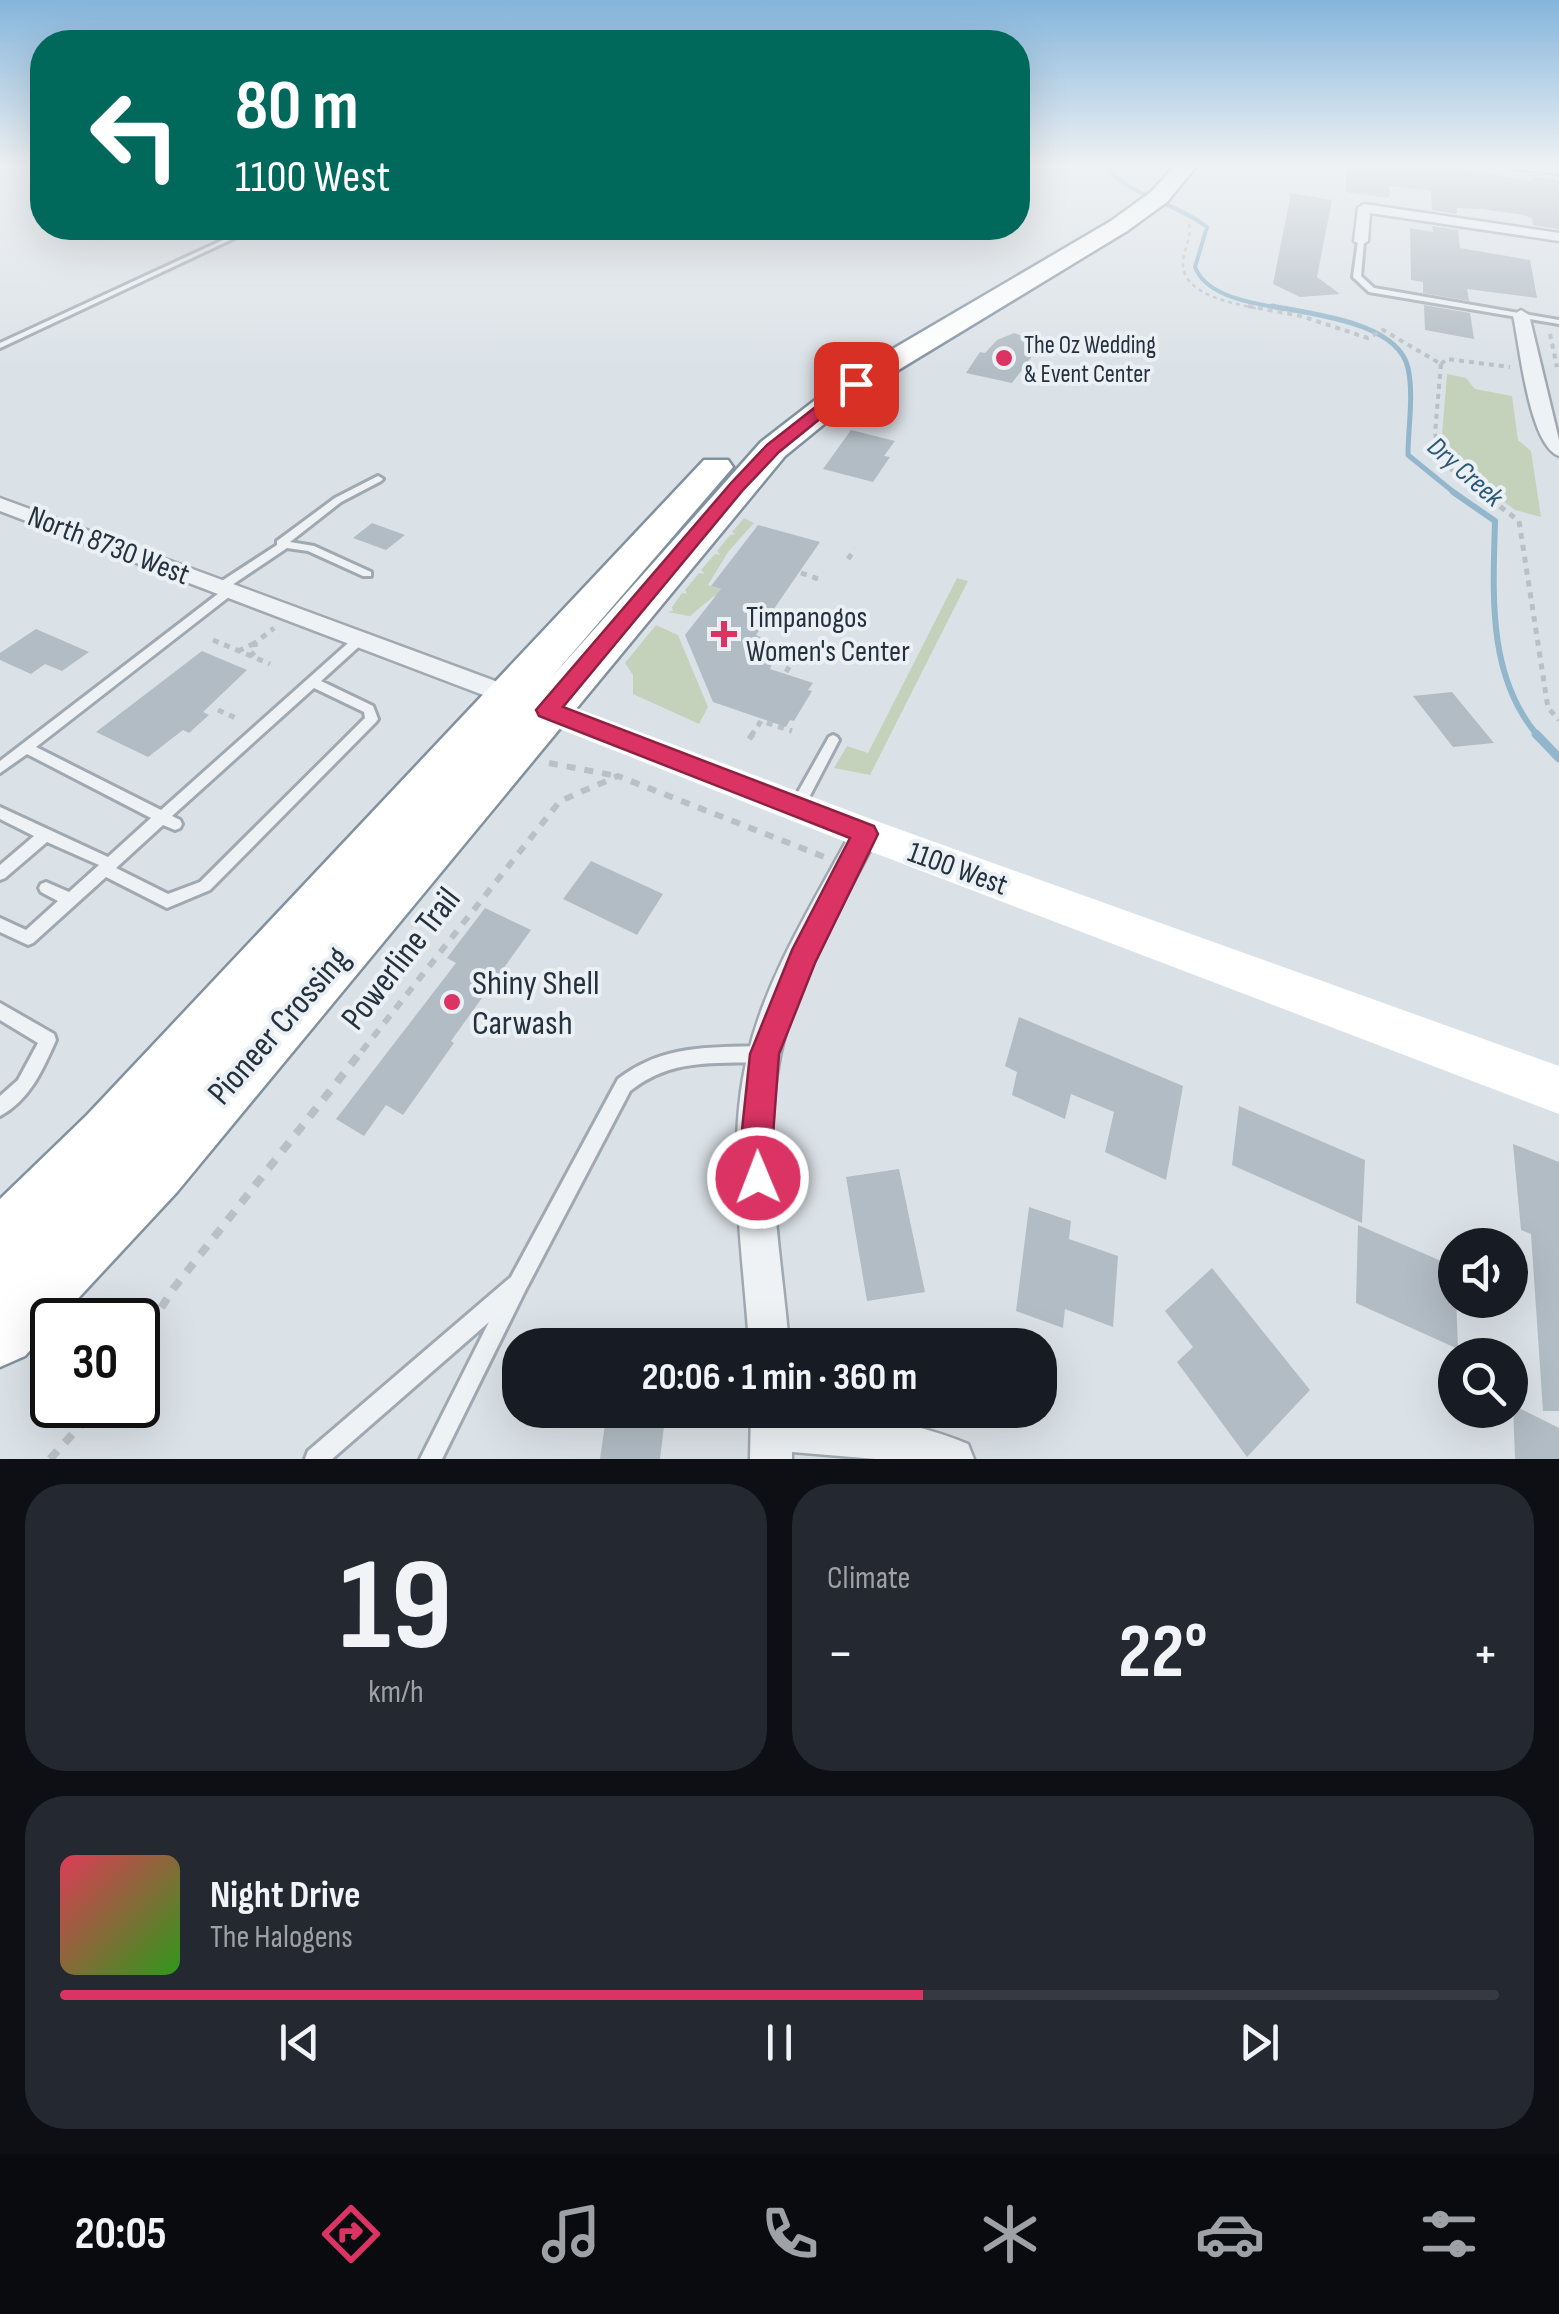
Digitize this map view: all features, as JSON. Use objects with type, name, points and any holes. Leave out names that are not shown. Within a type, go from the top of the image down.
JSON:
[{"type":"highway","name":"Pioneer Crossing","points":[[0,1246],[547,695],[737,487],[815,413],[856,384],[1107,233]]},
{"type":"highway","name":"Pioneer Crossing","points":[[0,1331],[154,1170],[547,695]]},
{"type":"street","points":[[1361,241],[1362,233]]},
{"type":"street","points":[[1533,233],[1559,237]]},
{"type":"street","points":[[1521,315],[1547,437],[1559,450]]},
{"type":"street","name":"North 8730 West","points":[[0,504],[360,639]]},
{"type":"street","name":"1100 West","points":[[360,639],[547,695],[792,825],[865,834],[1559,1090]]},
{"type":"street","points":[[767,1328],[756,1149],[764,1054],[802,960],[865,834]]},
{"type":"street","points":[[772,1433],[852,1435],[935,1451],[953,1459]]},
{"type":"lane","points":[[0,346],[227,240]]},
{"type":"lane","points":[[1361,241],[1357,277],[1372,290],[1559,322]]},
{"type":"lane","points":[[0,768],[272,550],[338,500],[378,479]]},
{"type":"lane","points":[[272,550],[297,544],[368,574]]},
{"type":"lane","points":[[0,926],[28,938],[107,867],[169,820],[190,792],[226,769],[360,639]]},
{"type":"lane","points":[[0,813],[168,901],[205,886],[233,850],[372,719],[368,709],[312,682]]},
{"type":"lane","points":[[792,825],[833,740]]},
{"type":"lane","points":[[26,748],[169,820]]},
{"type":"lane","points":[[190,792],[204,799]]},
{"type":"lane","points":[[3,871],[45,835]]},
{"type":"lane","points":[[3,871],[21,876]]},
{"type":"lane","points":[[46,888],[70,900]]},
{"type":"lane","points":[[0,1011],[48,1040],[24,1086],[0,1107]]},
{"type":"lane","points":[[432,1459],[518,1284],[624,1086],[644,1067],[667,1059],[764,1054]]},
{"type":"lane","points":[[316,1459],[518,1284]]},
{"type":"path","points":[[1192,233],[1182,268],[1186,280],[1198,288],[1239,304],[1330,324],[1369,338],[1380,331],[1398,336],[1441,364]]},
{"type":"path","points":[[1546,324],[1554,330],[1550,334],[1557,361],[1556,376]]},
{"type":"path","points":[[1511,368],[1459,358],[1447,358],[1441,364],[1435,448],[1452,473],[1518,521],[1548,708],[1559,720]]},
{"type":"path","points":[[848,560],[855,549]]},
{"type":"path","points":[[801,574],[821,580]]},
{"type":"path","points":[[238,651],[255,644],[274,628]]},
{"type":"path","points":[[213,640],[270,664]]},
{"type":"path","points":[[250,656],[256,651],[255,644]]},
{"type":"path","points":[[786,672],[795,658]]},
{"type":"path","points":[[547,695],[618,776],[792,825]]},
{"type":"path","points":[[1548,708],[1559,711]]},
{"type":"path","points":[[218,710],[238,719]]},
{"type":"path","points":[[749,740],[761,720],[792,731]]},
{"type":"path","name":"Powerline Trail","points":[[160,1311],[560,801],[618,776]]},
{"type":"path","points":[[50,1459],[78,1428]]},
{"type":"green space","points":[[1447,374],[1466,378],[1475,389],[1512,396],[1518,440],[1531,451],[1541,517],[1515,510],[1444,457],[1441,446]]},
{"type":"green space","points":[[744,518],[754,523],[728,552],[708,585],[774,608],[714,596],[690,616],[667,612],[673,611],[682,593],[687,594],[685,590],[699,573],[705,574],[701,570],[715,554],[720,555],[717,551],[730,535],[736,534],[732,532]]},
{"type":"green space","points":[[957,578],[968,581],[870,775],[834,768],[847,746],[868,753]]},
{"type":"green space","points":[[656,625],[678,635],[708,707],[699,724],[633,694],[633,675],[625,663]]},
{"type":"building","points":[[1283,233],[1326,233],[1317,277],[1340,294],[1300,297],[1273,284]]},
{"type":"building","points":[[1410,233],[1458,233],[1460,248],[1530,260],[1537,298],[1467,289],[1469,301],[1423,293],[1423,282],[1411,280]]},
{"type":"building","points":[[1424,305],[1470,313],[1474,339],[1425,330]]},
{"type":"building","name":"The Oz Wedding & Event Center","points":[[1014,333],[1042,343],[1012,383],[966,373],[980,352],[985,353],[997,340]]},
{"type":"building","points":[[851,430],[895,441],[884,456],[890,457],[873,482],[823,469]]},
{"type":"building","points":[[372,523],[405,535],[386,550],[353,538]]},
{"type":"building","points":[[758,525],[820,542],[756,635],[771,642],[776,653],[770,669],[813,683],[794,721],[790,720],[786,727],[713,702],[685,635],[721,589],[711,586]]},
{"type":"building","points":[[36,629],[89,652],[62,671],[45,664],[31,674],[0,660],[0,653]]},
{"type":"building","points":[[202,651],[247,670],[203,712],[209,715],[189,733],[183,730],[148,757],[96,732]]},
{"type":"building","points":[[1452,692],[1494,743],[1453,747],[1413,696]]},
{"type":"building","points":[[591,861],[663,894],[637,935],[563,899]]},
{"type":"building","name":"Shiny Shell Carwash","points":[[485,908],[531,930],[451,1041],[454,1043],[403,1115],[386,1105],[364,1136],[336,1119],[456,963],[447,958]]},
{"type":"building","points":[[1019,1017],[1183,1086],[1166,1180],[1105,1152],[1114,1112],[1071,1094],[1065,1119],[1012,1095],[1017,1072],[1005,1066]]},
{"type":"building","points":[[1239,1106],[1365,1160],[1362,1223],[1232,1165]]},
{"type":"building","points":[[1513,1144],[1559,1162],[1559,1411],[1543,1411],[1531,1234],[1528,1228],[1521,1228]]},
{"type":"building","points":[[899,1169],[925,1292],[867,1301],[846,1177]]},
{"type":"building","points":[[1029,1207],[1071,1221],[1069,1239],[1118,1256],[1113,1327],[1065,1309],[1063,1328],[1016,1311]]},
{"type":"building","points":[[1358,1225],[1438,1260],[1438,1318],[1457,1318],[1458,1338],[1438,1340],[1356,1303]]},
{"type":"building","points":[[1212,1268],[1310,1390],[1247,1457],[1177,1362],[1193,1347],[1165,1311]]},
{"type":"building","points":[[1528,1412],[1559,1428],[1559,1459],[1515,1459],[1514,1428],[1528,1428]]},
{"type":"building","points":[[604,1428],[664,1428],[660,1459],[600,1459]]},
{"type":"waterway","name":"Dry Creek","points":[[1205,233],[1195,267],[1210,286],[1233,297],[1284,309]]},
{"type":"waterway","name":"Dry Creek","points":[[1272,306],[1371,330],[1401,352],[1411,389],[1408,455],[1456,494]]},
{"type":"waterway","name":"Dry Creek","points":[[1453,492],[1495,521],[1494,606],[1501,661],[1521,713],[1538,736]]},
{"type":"waterway","name":"Dry Creek","points":[[1536,734],[1559,758]]},
{"type":"place","name":"The Oz Wedding & Event Center","points":[[1004,358]]},
{"type":"place","name":"Timpanogos Women's Center","points":[[724,634]]},
{"type":"place","name":"Shiny Shell Carwash","points":[[452,1002]]},
{"type":"route","points":[[758,1178],[756,1149],[764,1054],[802,960],[865,834],[547,710],[773,449],[856,384]]}]
